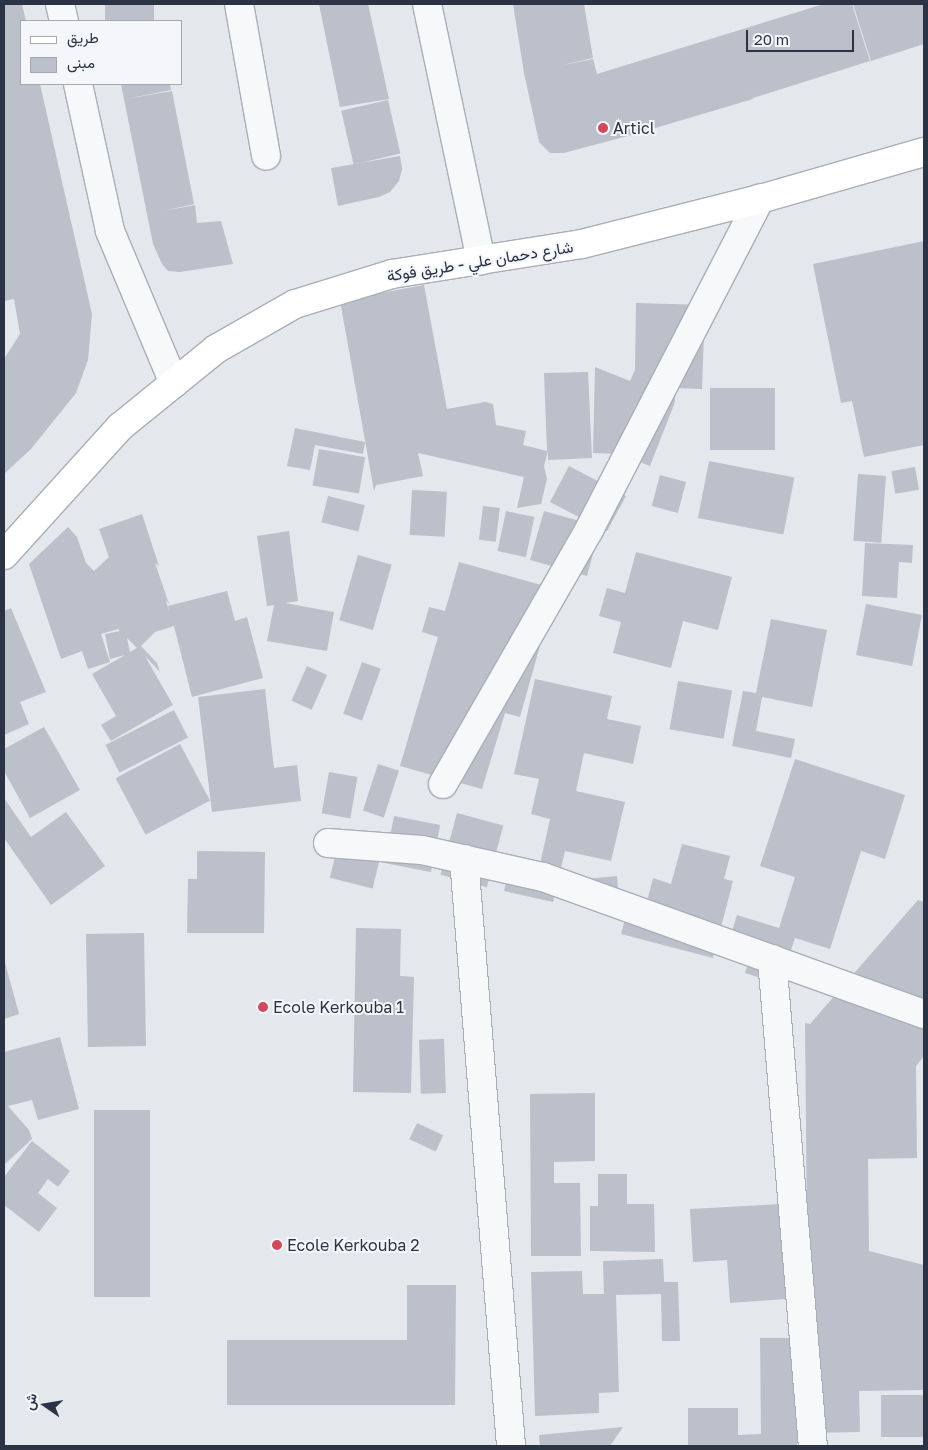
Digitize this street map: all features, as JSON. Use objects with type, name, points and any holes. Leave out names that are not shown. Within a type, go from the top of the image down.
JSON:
[{"type":"main road","name":"شارع دحمان علي - طريق فوكة","points":[[4,555],[120,427],[216,349],[295,304],[392,274],[582,244],[760,199],[924,152]]},
{"type":"street","points":[[60,4],[64,20]]},
{"type":"street","points":[[239,4],[266,156]]},
{"type":"street","points":[[427,4],[481,260]]},
{"type":"street","points":[[78,85],[110,231],[174,383]]},
{"type":"street","points":[[443,784],[589,530],[760,199]]},
{"type":"street","points":[[328,843],[422,850],[543,876],[924,1014]]},
{"type":"street","points":[[464,860],[511,1446]]},
{"type":"street","points":[[772,959],[813,1446]]},
{"type":"building","points":[[4,4],[22,4],[26,20],[20,20],[20,85],[40,85],[92,314],[88,360],[76,393],[31,449],[4,474],[4,359],[20,334],[14,299],[4,301]]},
{"type":"building","points":[[105,4],[154,4],[154,20],[105,20]]},
{"type":"building","points":[[319,4],[368,4],[389,99],[340,107]]},
{"type":"building","points":[[513,4],[584,4],[593,58],[558,66],[593,59],[597,74],[824,4],[852,4],[870,61],[753,98],[751,92],[753,99],[635,134],[564,153],[550,153],[539,142],[524,73]]},
{"type":"building","points":[[853,4],[924,4],[924,44],[871,61]]},
{"type":"building","points":[[121,85],[170,85],[171,90],[126,99],[172,91],[194,204],[164,211],[195,205],[197,223],[221,221],[233,264],[180,272],[168,271],[162,264],[153,244]]},
{"type":"building","points":[[388,100],[400,154],[354,164],[341,111]]},
{"type":"building","points":[[400,156],[402,169],[399,181],[390,192],[379,197],[338,206],[331,168]]},
{"type":"building","points":[[924,241],[924,445],[864,457],[852,401],[841,403],[813,264]]},
{"type":"building","points":[[424,285],[447,409],[485,402],[493,404],[496,425],[526,431],[523,445],[547,451],[544,373],[588,372],[592,458],[548,460],[548,451],[544,466],[547,479],[541,504],[517,508],[524,477],[418,453],[423,476],[376,485],[374,491],[339,295],[341,286],[375,294]]},
{"type":"building","points":[[636,303],[705,305],[702,389],[675,388],[675,402],[650,466],[620,454],[593,453],[595,367],[630,381],[635,370]]},
{"type":"building","points":[[710,388],[775,388],[775,450],[710,450]]},
{"type":"building","points":[[295,428],[365,442],[363,454],[315,445],[310,470],[287,466]]},
{"type":"building","points":[[319,449],[365,457],[359,494],[313,485]]},
{"type":"building","points":[[709,461],[794,478],[783,535],[698,518]]},
{"type":"building","points":[[569,466],[626,496],[607,531],[600,528],[587,576],[530,560],[544,511],[594,525],[550,502]]},
{"type":"building","points":[[915,467],[919,490],[895,494],[891,471]]},
{"type":"building","points":[[858,474],[886,476],[881,543],[853,541]]},
{"type":"building","points":[[660,475],[686,482],[678,513],[652,506]]},
{"type":"building","points":[[412,490],[447,492],[445,537],[410,535]]},
{"type":"building","points":[[328,496],[365,505],[358,531],[321,522]]},
{"type":"building","points":[[483,506],[500,508],[496,542],[479,540]]},
{"type":"building","points":[[506,511],[534,517],[526,557],[497,551]]},
{"type":"building","points":[[142,514],[159,566],[155,563],[169,604],[166,600],[169,612],[168,606],[227,591],[235,621],[247,617],[263,678],[192,697],[174,626],[155,632],[141,646],[157,663],[160,672],[145,656],[173,705],[111,741],[101,725],[116,716],[92,674],[125,655],[110,659],[105,634],[120,631],[118,629],[101,634],[110,662],[88,669],[82,651],[61,659],[29,564],[68,527],[77,537],[86,563],[94,571],[109,557],[99,529]],"holes":[[[127,638],[137,648],[130,652]]]},
{"type":"building","points":[[289,531],[298,601],[285,603],[334,612],[327,651],[267,641],[274,605],[267,606],[257,536]]},
{"type":"building","points":[[865,543],[913,545],[912,563],[899,562],[897,598],[862,596]]},
{"type":"building","points":[[636,552],[732,577],[718,630],[683,621],[671,668],[613,653],[621,622],[599,616],[607,588],[625,593]]},
{"type":"building","points":[[358,555],[392,565],[373,630],[339,620]]},
{"type":"building","points":[[459,562],[556,589],[520,717],[505,713],[482,789],[400,766],[438,637],[422,632],[429,607],[445,611]]},
{"type":"building","points":[[866,604],[922,615],[912,666],[856,655]]},
{"type":"building","points":[[11,608],[46,692],[20,702],[29,724],[4,735],[4,611]]},
{"type":"building","points":[[771,619],[827,630],[812,707],[762,697],[756,731],[795,739],[791,758],[732,746],[743,691],[756,693]]},
{"type":"building","points":[[362,662],[381,669],[362,721],[343,714]]},
{"type":"building","points":[[307,666],[327,675],[312,710],[292,701]]},
{"type":"building","points":[[535,679],[612,696],[607,719],[641,726],[633,764],[584,753],[576,791],[625,802],[611,861],[565,851],[553,902],[504,891],[512,858],[540,864],[550,819],[531,814],[539,779],[514,774]]},
{"type":"building","points":[[678,681],[732,691],[724,739],[669,729]]},
{"type":"building","points":[[265,689],[274,768],[297,765],[301,801],[212,812],[198,697]]},
{"type":"building","points":[[174,710],[188,738],[119,773],[105,745]]},
{"type":"building","points":[[44,727],[80,790],[30,818],[4,771],[4,749]]},
{"type":"building","points":[[180,744],[210,801],[146,835],[116,778]]},
{"type":"building","points":[[795,759],[905,795],[885,859],[861,851],[830,949],[795,938],[780,984],[745,973],[756,939],[732,931],[737,915],[779,928],[795,877],[760,866]]},
{"type":"building","points":[[378,764],[399,771],[384,817],[363,811]]},
{"type":"building","points":[[329,772],[358,777],[350,818],[322,813]]},
{"type":"building","points":[[4,798],[31,837],[66,812],[105,866],[51,905],[4,838]]},
{"type":"building","points":[[457,813],[503,825],[487,887],[440,875]]},
{"type":"building","points":[[394,816],[440,825],[431,872],[385,863]]},
{"type":"building","points":[[339,841],[382,852],[372,889],[330,878]]},
{"type":"building","points":[[682,844],[730,856],[724,879],[733,881],[713,958],[621,934],[630,901],[646,905],[653,878],[671,884]]},
{"type":"building","points":[[197,851],[265,852],[264,933],[187,933],[188,879],[197,879]]},
{"type":"building","points":[[617,876],[619,903],[586,879]]},
{"type":"building","points":[[918,900],[924,902],[924,1056],[916,1066],[917,1158],[868,1159],[869,1251],[924,1265],[924,1390],[859,1391],[860,1432],[809,1433],[805,1023],[810,1024]]},
{"type":"building","points":[[356,928],[401,929],[400,976],[414,977],[411,1093],[353,1092]]},
{"type":"building","points":[[144,933],[146,1046],[88,1047],[86,934]]},
{"type":"building","points":[[4,959],[19,1014],[4,1019]]},
{"type":"building","points":[[60,1037],[79,1109],[38,1120],[32,1100],[8,1106],[29,1130],[32,1139],[4,1165],[4,1052]]},
{"type":"building","points":[[444,1039],[446,1093],[421,1094],[419,1040]]},
{"type":"building","points":[[595,1093],[595,1161],[554,1162],[554,1183],[580,1183],[581,1256],[531,1256],[530,1094]]},
{"type":"building","points":[[94,1110],[150,1110],[150,1297],[94,1297]]},
{"type":"building","points":[[417,1123],[443,1135],[436,1152],[409,1139]]},
{"type":"building","points":[[32,1141],[70,1171],[58,1187],[48,1179],[38,1193],[57,1208],[39,1232],[4,1205],[4,1177]]},
{"type":"building","points":[[598,1174],[627,1174],[627,1204],[654,1204],[655,1252],[590,1251],[590,1206],[598,1206]]},
{"type":"building","points":[[781,1204],[786,1299],[730,1303],[727,1260],[693,1262],[690,1209]]},
{"type":"building","points":[[663,1259],[664,1282],[678,1282],[680,1341],[662,1341],[661,1294],[616,1295],[619,1392],[599,1393],[599,1413],[535,1416],[531,1272],[582,1271],[583,1294],[604,1294],[603,1261]]},
{"type":"building","points":[[407,1285],[456,1285],[455,1405],[227,1405],[227,1340],[407,1340]]},
{"type":"building","points":[[760,1338],[798,1338],[797,1446],[688,1446],[688,1408],[738,1408],[738,1435],[761,1434]]},
{"type":"building","points":[[881,1395],[924,1395],[924,1437],[881,1437]]},
{"type":"building","points":[[623,1427],[610,1446],[540,1446],[539,1435]]},
{"type":"place","name":"Articl","points":[[603,128]]},
{"type":"place","name":"Ecole Kerkouba 1","points":[[263,1007]]},
{"type":"place","name":"Ecole Kerkouba 2","points":[[277,1245]]}]
